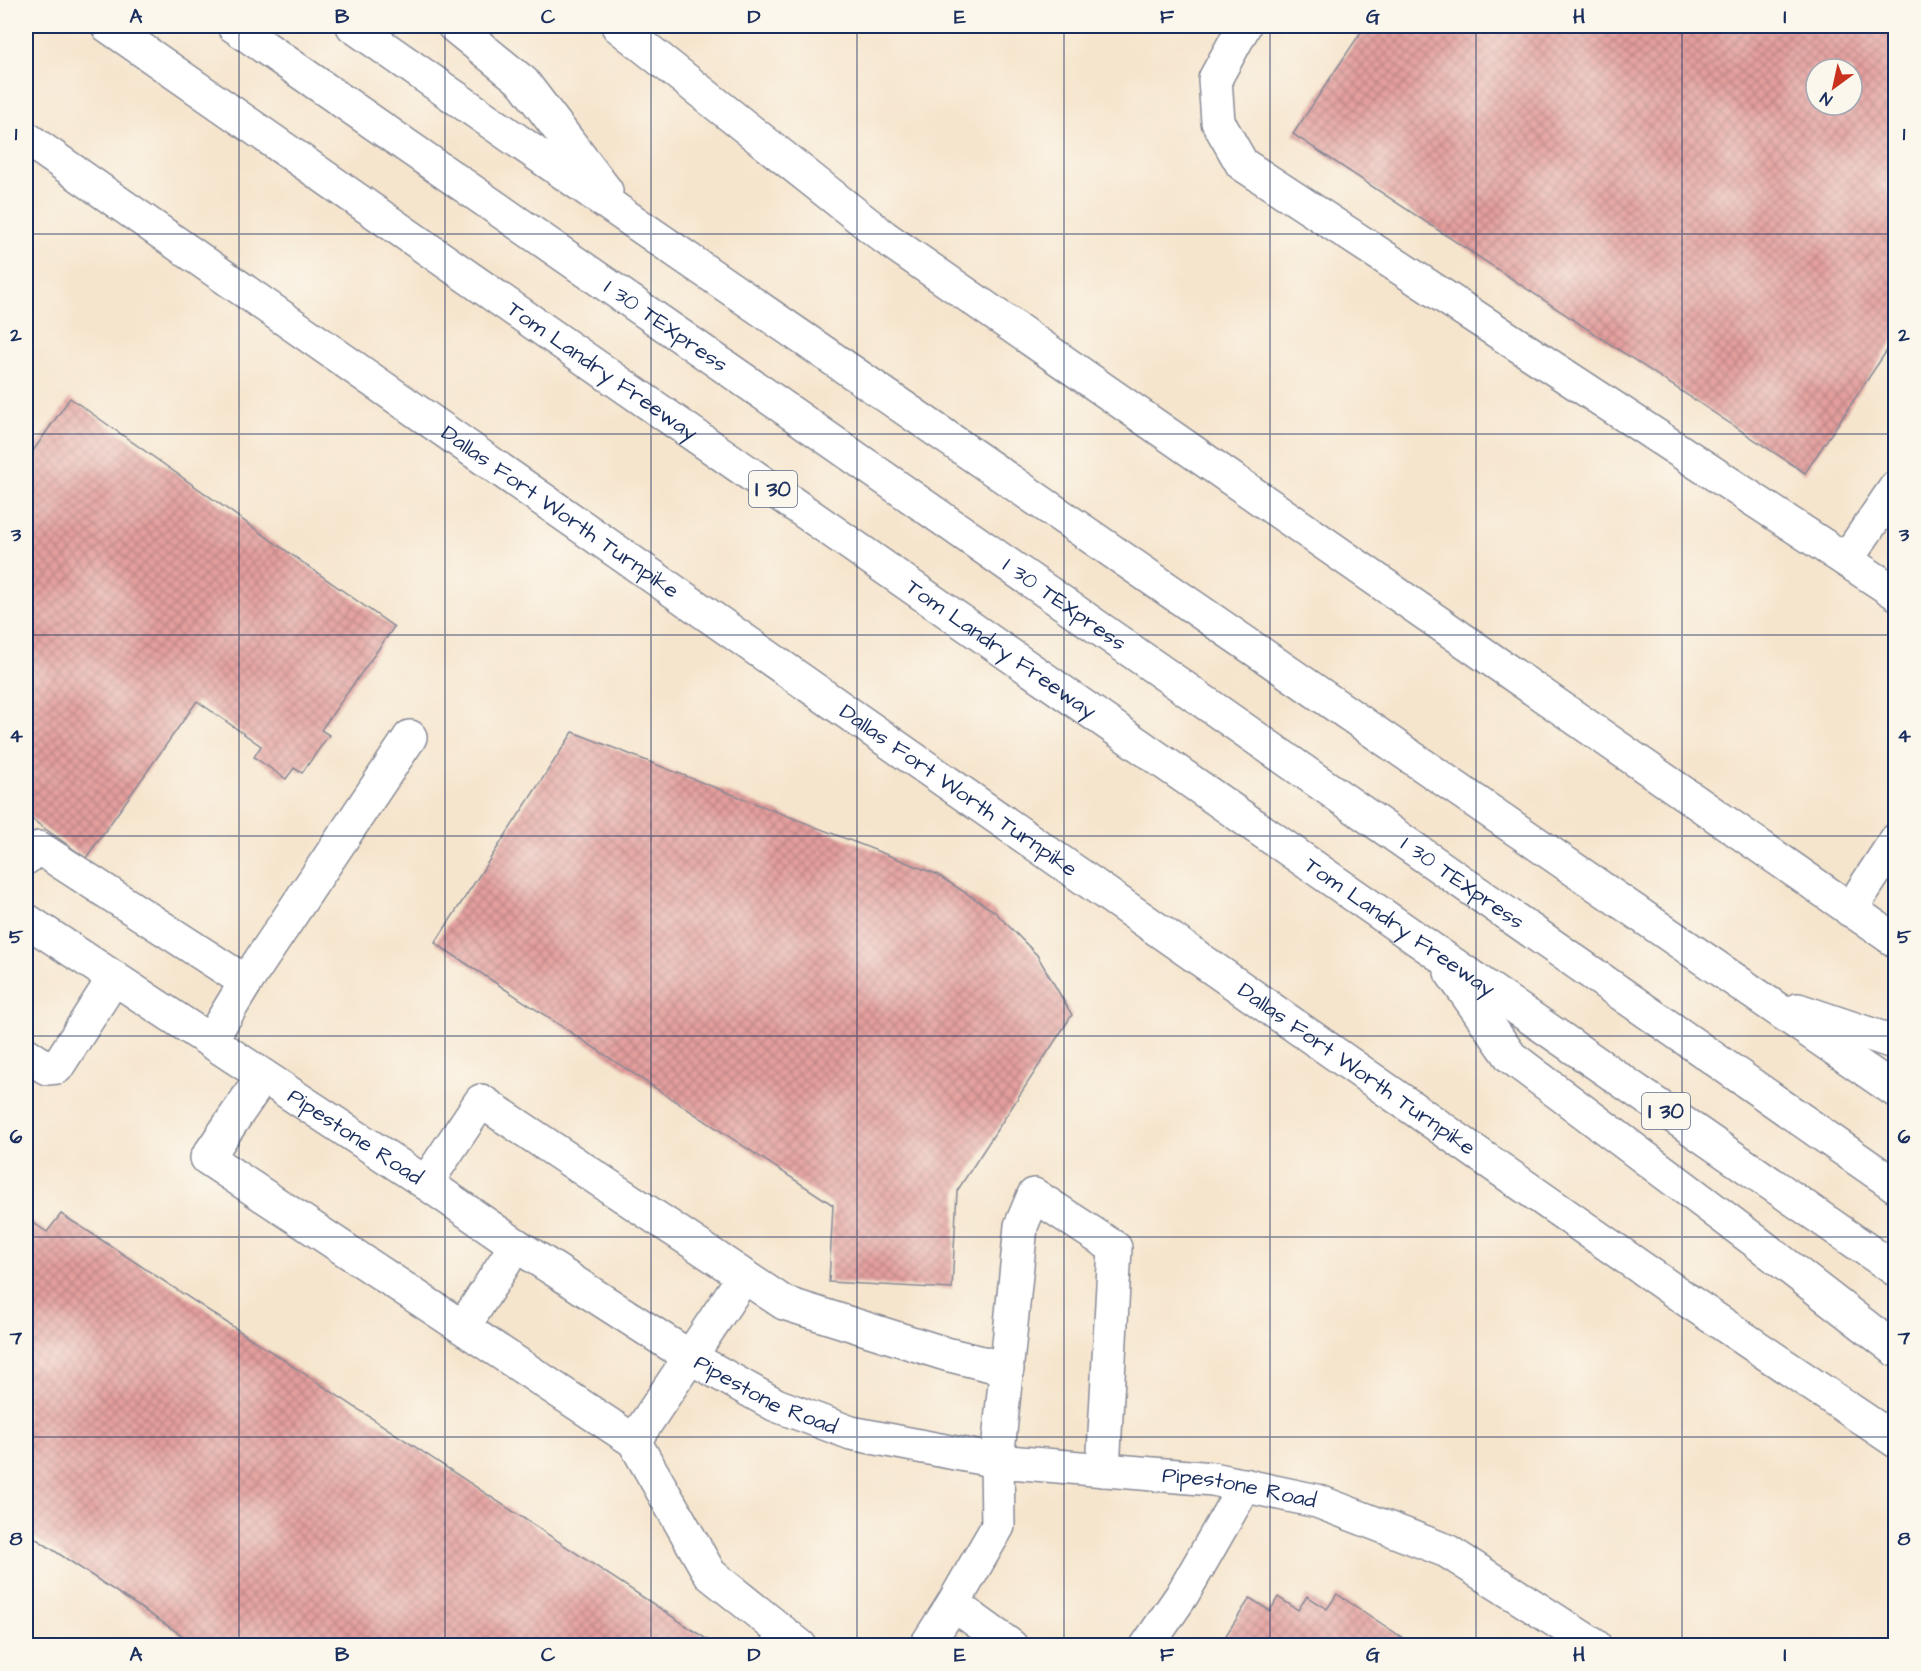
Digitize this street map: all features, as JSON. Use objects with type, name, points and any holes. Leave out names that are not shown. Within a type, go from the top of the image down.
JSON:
[{"type":"main road","name":"Tom Landry Freeway","points":[[108,26],[1437,953],[1896,1270]]},
{"type":"main road","name":"I 30 TEXpress","points":[[234,26],[799,418],[1896,1186]]},
{"type":"main road","points":[[353,26],[1896,1091]]},
{"type":"main road","points":[[454,26],[523,81],[624,215]]},
{"type":"main road","points":[[618,26],[884,237],[1896,941]]},
{"type":"main road","points":[[1244,26],[1215,79],[1218,122],[1242,164],[1896,592]]},
{"type":"main road","name":"Dallas Fort Worth Turnpike","points":[[26,138],[1690,1302],[1896,1441]]},
{"type":"main road","points":[[1846,560],[1896,487]]},
{"type":"main road","points":[[210,1041],[246,982],[410,737]]},
{"type":"main road","points":[[1850,910],[1896,840]]},
{"type":"main road","points":[[26,858],[39,848],[246,982]]},
{"type":"main road","name":"Pipestone Road","points":[[26,920],[426,1183],[516,1245],[690,1357],[776,1405],[851,1433],[998,1461],[1213,1479],[1317,1501],[1447,1551],[1595,1646]]},
{"type":"main road","points":[[1437,953],[1511,1058],[1754,1240],[1896,1350]]},
{"type":"main road","points":[[26,1054],[47,1068],[57,1067],[114,978]]},
{"type":"main road","points":[[1762,998],[1896,1043]]},
{"type":"main road","points":[[263,1076],[207,1158],[464,1326],[634,1441],[710,1574],[800,1646]]},
{"type":"main road","points":[[426,1183],[481,1101],[784,1303],[946,1354],[1007,1369]]},
{"type":"main road","points":[[926,1646],[998,1526],[998,1461],[1021,1226],[1034,1195],[1115,1248],[1103,1470]]},
{"type":"main road","points":[[464,1326],[516,1245]]},
{"type":"main road","points":[[634,1441],[744,1276]]},
{"type":"main road","points":[[1147,1646],[1182,1595],[1245,1485]]},
{"type":"main road","points":[[953,1604],[1011,1646]]},
{"type":"building","points":[[1365,26],[1896,26],[1896,337],[1805,473],[1293,134]]},
{"type":"building","points":[[70,398],[394,627],[321,730],[329,735],[302,773],[294,768],[286,779],[254,757],[261,746],[197,701],[86,858],[26,815],[26,461]]},
{"type":"building","points":[[573,732],[936,874],[994,911],[1037,955],[1072,1015],[957,1191],[952,1289],[829,1282],[833,1205],[435,943]]},
{"type":"building","points":[[61,1214],[717,1646],[198,1646],[26,1532],[26,1218],[47,1232]]},
{"type":"building","points":[[1337,1594],[1415,1646],[1219,1646],[1250,1598],[1270,1611],[1278,1597],[1298,1610],[1307,1596],[1327,1609]]}]
